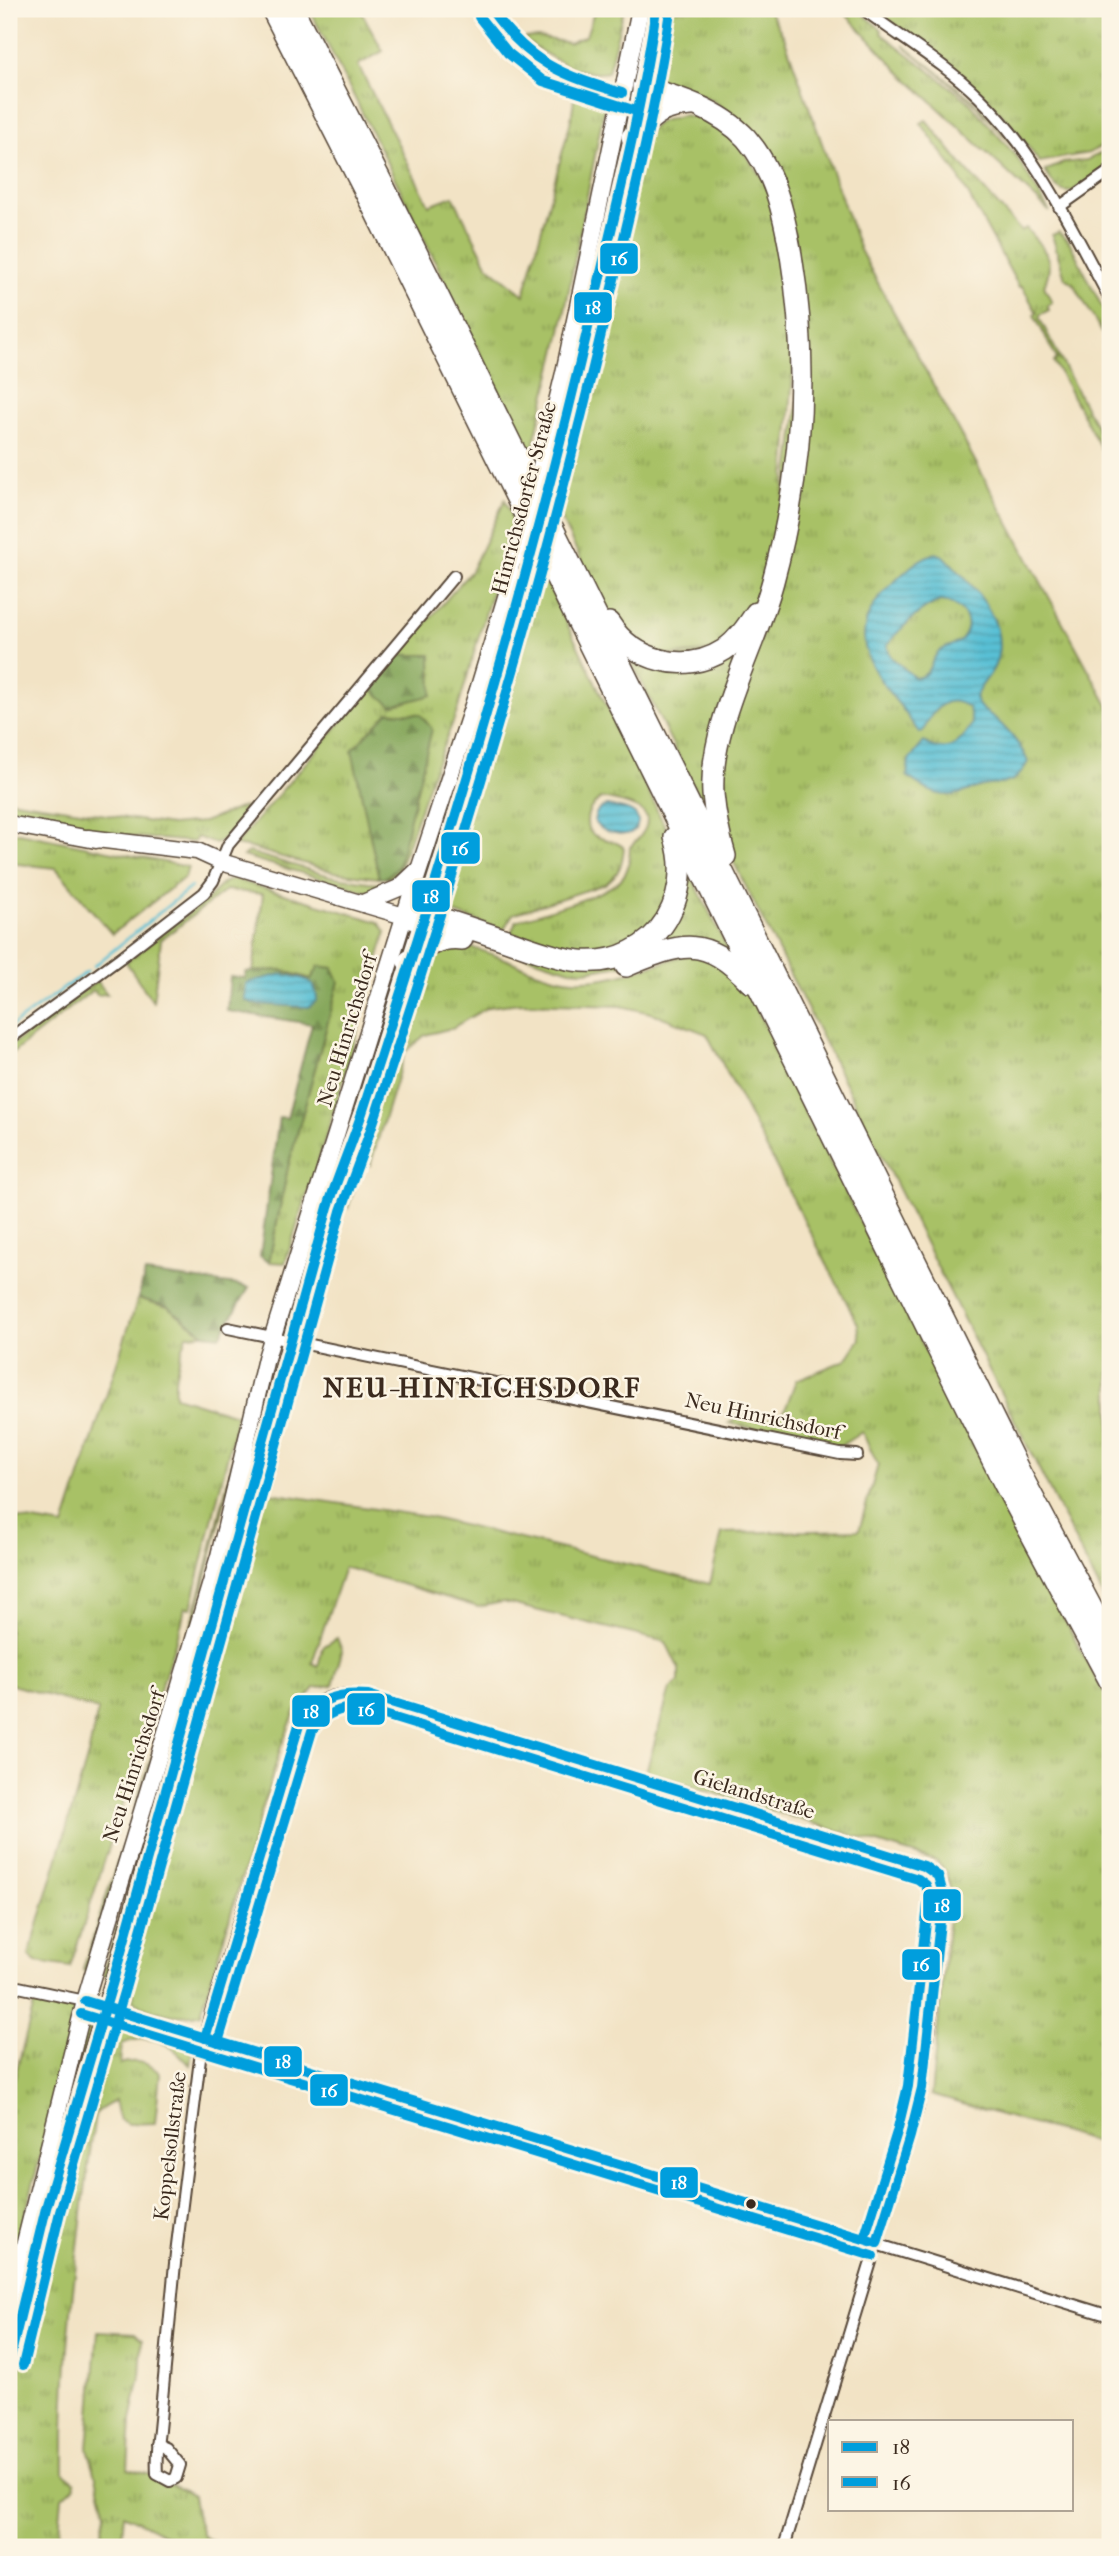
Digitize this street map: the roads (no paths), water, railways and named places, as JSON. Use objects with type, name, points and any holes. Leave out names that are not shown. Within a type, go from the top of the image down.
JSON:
[{"type":"highway","points":[[272,9],[1004,1483],[1110,1681]]},
{"type":"highway","points":[[293,9],[385,189],[1020,1473],[1110,1643]]},
{"type":"highway","points":[[635,93],[695,105],[746,138],[761,159],[777,192],[796,283],[802,346],[797,454],[777,559],[762,618],[722,726],[713,774],[718,830],[725,857],[735,878],[741,908]]},
{"type":"highway","points":[[635,93],[670,107]]},
{"type":"highway","points":[[632,137],[653,116],[670,107],[695,105]]},
{"type":"highway","points":[[577,576],[612,629],[626,643],[647,656],[680,663],[714,655],[741,635],[756,612],[777,559]]},
{"type":"highway","points":[[416,918],[575,961],[605,962],[633,950],[650,939],[665,921],[676,900],[680,883],[681,858],[660,788]]},
{"type":"highway","points":[[416,918],[462,939],[555,971],[581,975],[614,972],[673,948],[696,947],[726,959],[764,996]]},
{"type":"highway","points":[[408,962],[433,943],[449,938],[462,939]]},
{"type":"main road","name":"Hinrichsdorfer Straße","points":[[416,918],[527,573],[554,472],[632,137],[640,9]]},
{"type":"main road","name":"Hinrichsdorfer Straße","points":[[416,918],[419,869],[478,690],[517,557],[656,9]]},
{"type":"main road","points":[[9,824],[195,860],[221,862],[416,918]]},
{"type":"main road","points":[[363,903],[399,888],[419,869]]},
{"type":"main road","name":"Neu Hinrichsdorf","points":[[9,2362],[46,2208],[247,1503],[290,1341],[337,1181],[364,1107],[408,962],[416,918]]},
{"type":"main road","name":"Neu Hinrichsdorf","points":[[9,2307],[85,2000],[219,1556],[272,1338],[416,918]]},
{"type":"main road","points":[[278,1322],[290,1341]]},
{"type":"main road","points":[[272,1338],[280,1342],[284,1363]]},
{"type":"street","points":[[491,9],[509,35],[539,62],[564,75],[635,93]]},
{"type":"street","points":[[863,9],[937,63],[995,113],[1037,170],[1110,299]]},
{"type":"street","points":[[1059,206],[1110,171]]},
{"type":"street","points":[[9,1040],[204,893],[214,881],[228,845],[454,576]]},
{"type":"street","name":"Neu Hinrichsdorf","points":[[228,1328],[840,1454],[858,1455]]},
{"type":"street","name":"Gielandstraße","points":[[315,1704],[327,1696],[340,1693],[368,1695],[912,1862],[924,1866],[938,1876],[943,1894],[922,2088],[877,2243]]},
{"type":"street","name":"Koppelsollstraße","points":[[158,2444],[176,2253],[200,2059],[293,1742],[306,1714],[315,1704]]},
{"type":"street","points":[[9,1984],[85,2000],[1110,2316]]},
{"type":"street","points":[[784,2547],[877,2243]]},
{"type":"water","points":[[936,553],[944,556],[986,604],[998,633],[999,649],[995,665],[975,698],[982,709],[1011,735],[1028,762],[1009,782],[979,787],[955,795],[933,792],[907,776],[909,760],[924,742],[946,748],[958,742],[972,724],[969,708],[953,702],[940,706],[920,733],[875,672],[864,643],[869,614],[878,599],[907,570]],"holes":[[[940,601],[947,602],[963,613],[966,632],[960,641],[939,652],[927,672],[915,678],[891,657],[887,646],[918,613]]]},
{"type":"water","points":[[606,806],[633,813],[638,820],[637,827],[627,834],[618,834],[598,826],[595,816]]},
{"type":"water","points":[[282,974],[306,980],[314,987],[317,1000],[309,1007],[255,1004],[245,1000],[246,983]]},
{"type":"waterway","points":[[94,966],[191,887]]},
{"type":"waterway","points":[[10,1027],[88,971]]},
{"type":"district","name":"NEU-HINRICHSDORF","points":[[482,1387]]}]
